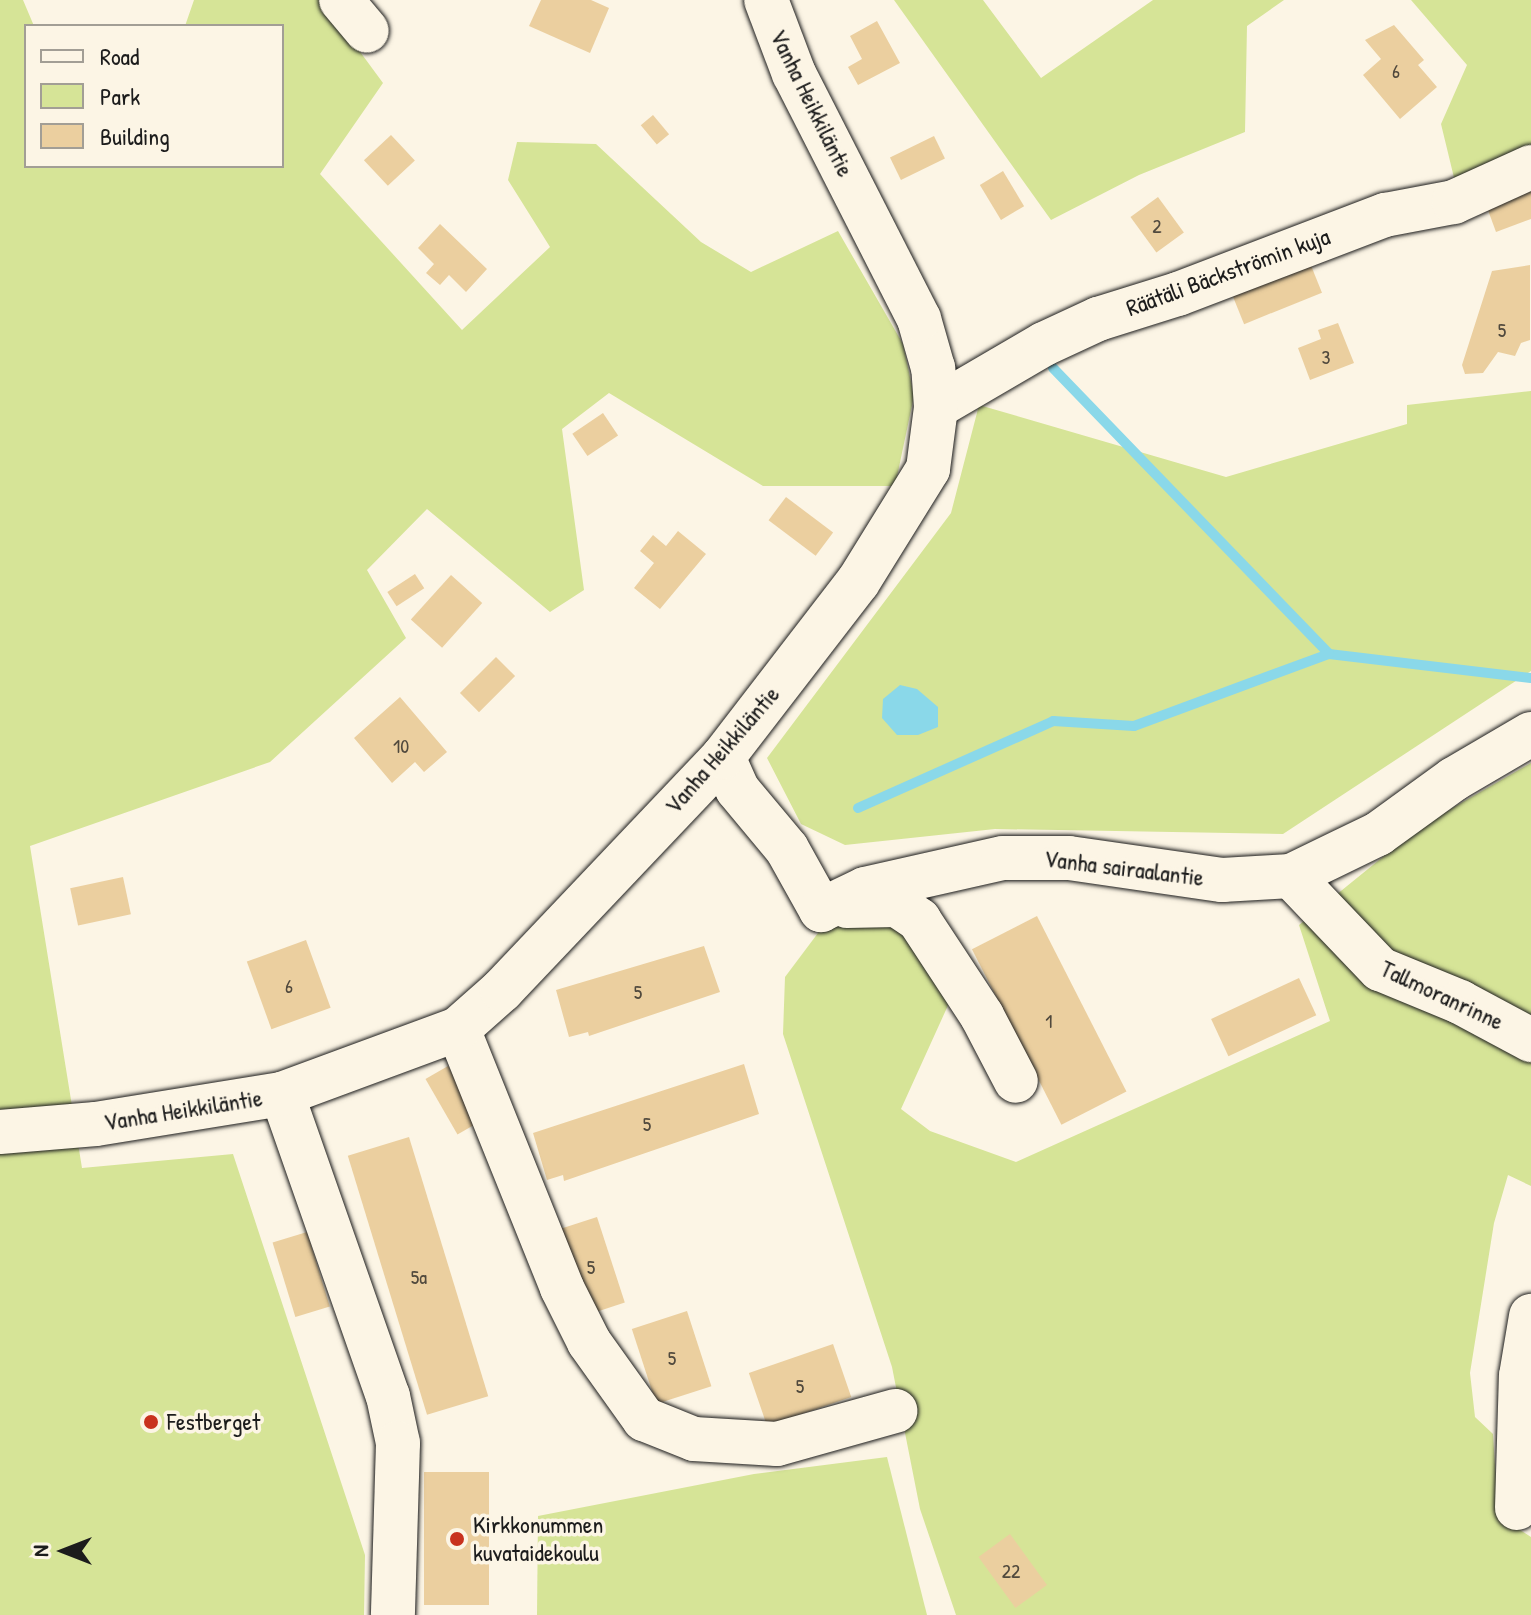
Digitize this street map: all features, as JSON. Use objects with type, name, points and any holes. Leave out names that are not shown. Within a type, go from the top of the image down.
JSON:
[{"type":"street","name":"Vanha Heikkiläntie","points":[[0,1132],[112,1122],[282,1094],[458,1029],[502,990],[723,757],[858,582],[919,489],[932,449],[936,407],[933,368],[919,319],[794,74],[766,0]]},
{"type":"street","name":"Räätäli Bäckströmin kuja","points":[[936,407],[1044,344],[1098,319],[1178,294],[1373,218],[1454,202],[1531,167]]},
{"type":"street","name":"Vanha sairaalantie","points":[[821,910],[865,889],[1003,858],[1069,858],[1222,880],[1291,876],[1378,834],[1454,779],[1531,734]]},
{"type":"street","points":[[723,757],[737,789],[787,849],[821,910],[867,903],[897,905],[919,920],[982,1016],[1016,1081]]},
{"type":"street","name":"Tallmoranrinne","points":[[1291,876],[1380,969],[1460,1002],[1531,1040]]},
{"type":"street","points":[[458,1029],[562,1288],[589,1342],[644,1419],[694,1439],[777,1444],[895,1411]]},
{"type":"street","points":[[282,1094],[388,1396],[398,1443],[393,1615]]},
{"type":"street","points":[[1517,1508],[1521,1376],[1531,1316]]},
{"type":"green space","points":[[0,0],[23,0],[33,24],[24,24],[24,168],[284,168],[284,24],[186,24],[194,0],[322,0],[383,83],[320,174],[462,330],[550,247],[508,180],[517,142],[596,144],[701,242],[751,272],[838,231],[903,344],[914,396],[895,486],[763,486],[609,393],[562,429],[584,590],[550,612],[427,509],[367,570],[406,638],[270,762],[30,846],[82,1168],[233,1154],[365,1555],[364,1615],[0,1615]]},
{"type":"green space","points":[[894,0],[983,0],[1041,78],[1153,0],[1284,0],[1247,26],[1245,132],[1139,175],[1051,220]]},
{"type":"green space","points":[[1411,0],[1531,0],[1531,157],[1457,190],[1441,124],[1467,65]]},
{"type":"green space","points":[[1531,391],[1531,671],[1283,834],[995,829],[845,845],[801,824],[767,758],[951,513],[979,405],[1226,477],[1407,424],[1407,405]]},
{"type":"green space","points":[[1531,763],[1531,1186],[1508,1175],[1494,1223],[1470,1373],[1475,1417],[1493,1434],[1497,1496],[1509,1523],[1531,1537],[1531,1615],[956,1615],[920,1509],[892,1367],[783,1034],[785,977],[821,929],[847,910],[913,931],[950,1001],[901,1109],[930,1131],[1016,1162],[1330,1021],[1299,925],[1421,826]]},
{"type":"green space","points":[[887,1457],[927,1615],[537,1615],[538,1516],[754,1474]]},
{"type":"water","points":[[900,685],[917,689],[938,707],[938,727],[918,735],[897,735],[882,718],[883,699]]},
{"type":"building","points":[[541,0],[591,0],[609,8],[590,53],[529,26]]},
{"type":"building","points":[[877,21],[900,63],[858,85],[848,67],[862,59],[850,36]]},
{"type":"building","points":[[1394,25],[1424,60],[1418,65],[1437,87],[1400,119],[1363,75],[1381,59],[1365,40]]},
{"type":"building","points":[[653,115],[669,134],[657,144],[641,125]]},
{"type":"building","points":[[391,135],[415,161],[388,186],[364,160]]},
{"type":"building","points":[[934,136],[945,158],[901,180],[890,157]]},
{"type":"building","points":[[1003,171],[1024,206],[1001,220],[980,185]]},
{"type":"building","points":[[1531,185],[1531,219],[1496,232],[1485,202]]},
{"type":"building","points":[[1158,197],[1184,233],[1156,253],[1130,217]]},
{"type":"building","points":[[440,224],[487,269],[466,292],[449,275],[440,285],[426,273],[434,264],[418,248]]},
{"type":"building","points":[[1310,263],[1322,293],[1244,324],[1232,294]]},
{"type":"building","points":[[1530,265],[1530,340],[1521,343],[1515,356],[1498,352],[1483,373],[1465,374],[1462,365],[1492,271]]},
{"type":"building","points":[[1338,323],[1354,363],[1310,380],[1298,348],[1321,339],[1318,330]]},
{"type":"building","points":[[603,413],[618,435],[587,456],[572,434]]},
{"type":"building","points":[[786,497],[833,533],[816,556],[769,520]]},
{"type":"building","points":[[678,531],[706,554],[660,609],[634,588],[654,563],[640,551],[653,535],[666,546]]},
{"type":"building","points":[[415,574],[424,588],[397,606],[387,592]]},
{"type":"building","points":[[451,575],[482,603],[442,648],[411,620]]},
{"type":"building","points":[[496,657],[515,676],[479,712],[460,693]]},
{"type":"building","points":[[400,697],[447,752],[424,772],[415,762],[392,783],[354,738]]},
{"type":"building","points":[[123,877],[131,914],[78,925],[70,888]]},
{"type":"building","points":[[1037,916],[1126,1092],[1061,1125],[972,949]]},
{"type":"building","points":[[306,940],[331,1008],[271,1029],[247,962]]},
{"type":"building","points":[[704,946],[720,992],[589,1036],[588,1032],[569,1037],[556,990]]},
{"type":"building","points":[[1299,978],[1316,1015],[1228,1056],[1211,1019]]},
{"type":"building","points":[[744,1064],[759,1114],[564,1181],[563,1175],[547,1180],[533,1133]]},
{"type":"building","points":[[448,1066],[480,1121],[457,1134],[425,1079]]},
{"type":"building","points":[[409,1137],[488,1396],[427,1415],[348,1156]]},
{"type":"building","points":[[597,1217],[625,1303],[584,1316],[556,1230]]},
{"type":"building","points":[[307,1232],[330,1307],[295,1317],[273,1243]]},
{"type":"building","points":[[687,1311],[711,1386],[656,1404],[632,1329]]},
{"type":"building","points":[[833,1344],[851,1397],[767,1426],[749,1373]]},
{"type":"building","name":"Kirkkonummen kuvataidekoulu","points":[[424,1472],[489,1472],[489,1605],[424,1605]]},
{"type":"building","points":[[1010,1534],[1047,1585],[1015,1608],[978,1557]]},
{"type":"waterway","points":[[1053,368],[1329,654],[1531,678]]},
{"type":"waterway","points":[[858,808],[1053,721],[1134,726],[1329,654]]},
{"type":"place","name":"Festberget","points":[[151,1422]]},
{"type":"place","name":"Kirkkonummen kuvataidekoulu","points":[[457,1539]]}]
